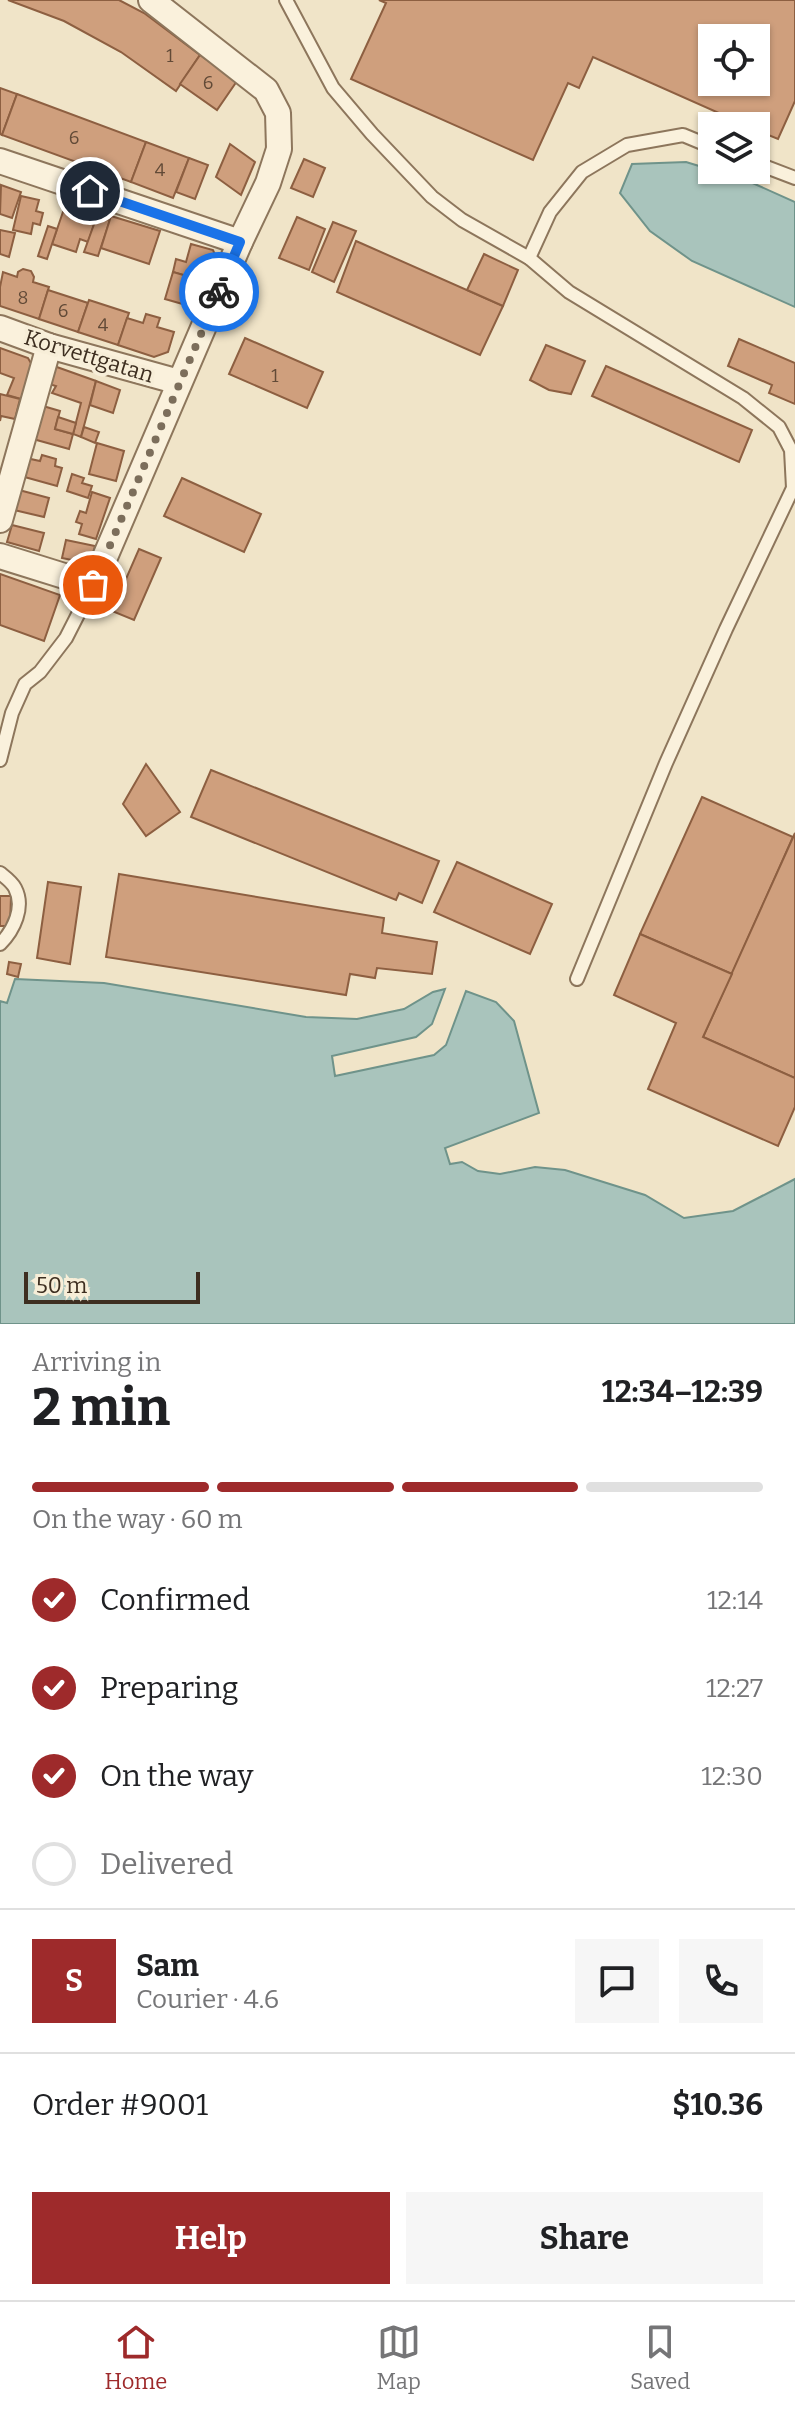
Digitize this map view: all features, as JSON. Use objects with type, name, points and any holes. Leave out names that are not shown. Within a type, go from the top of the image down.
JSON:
[{"type":"street","points":[[0,556],[93,585],[268,183],[279,149],[278,113],[266,90],[151,0]]},
{"type":"street","points":[[0,161],[240,242]]},
{"type":"street","name":"Korvettgatan","points":[[0,328],[49,346],[179,382]]},
{"type":"street","points":[[0,520],[49,346]]},
{"type":"lane","points":[[286,0],[333,88],[372,134],[442,205],[462,220],[529,258],[569,292],[743,398],[779,427],[791,450],[793,488],[672,750],[577,979]]},
{"type":"lane","points":[[529,258],[550,212],[582,172],[627,145],[683,135],[698,141]]},
{"type":"lane","points":[[770,168],[795,178]]},
{"type":"lane","points":[[0,760],[12,713],[25,684],[40,672],[66,638],[93,585]]},
{"type":"lane","points":[[0,873],[14,886],[19,902],[17,920],[0,944]]},
{"type":"water","points":[[686,162],[698,166],[698,184],[755,184],[795,202],[795,307],[692,261],[650,231],[620,193],[632,164]]},
{"type":"water","points":[[15,979],[104,983],[306,1017],[357,1019],[404,1009],[433,992],[445,989],[432,1024],[416,1037],[332,1056],[335,1076],[434,1055],[446,1045],[466,991],[496,1002],[514,1021],[539,1113],[445,1148],[450,1164],[462,1162],[478,1171],[500,1174],[535,1167],[565,1170],[645,1195],[684,1218],[733,1211],[795,1179],[795,1324],[0,1324],[0,1001],[7,1003]]},
{"type":"building","points":[[8,0],[119,0],[144,13],[200,55],[176,91],[121,52],[64,21]]},
{"type":"building","points":[[379,0],[795,0],[795,101],[778,139],[770,136],[770,112],[717,112],[593,57],[579,88],[568,83],[533,160],[351,79],[386,3]]},
{"type":"building","points":[[200,55],[237,81],[217,110],[180,84]]},
{"type":"building","points":[[0,88],[17,94],[2,135],[0,134]]},
{"type":"building","points":[[17,94],[146,142],[131,182],[2,135]]},
{"type":"building","points":[[146,142],[189,158],[173,198],[131,182]]},
{"type":"building","points":[[230,144],[255,162],[241,195],[216,177]]},
{"type":"building","points":[[189,158],[208,165],[195,199],[176,192]]},
{"type":"building","points":[[304,159],[325,168],[313,197],[291,188]]},
{"type":"building","points":[[1,185],[21,192],[12,218],[0,214]]},
{"type":"building","points":[[21,196],[39,200],[36,211],[43,213],[40,225],[33,223],[31,234],[13,230]]},
{"type":"building","points":[[65,206],[97,216],[88,242],[80,239],[76,252],[52,244]]},
{"type":"building","points":[[97,216],[110,220],[98,256],[84,252]]},
{"type":"building","points":[[111,216],[160,231],[149,264],[101,248]]},
{"type":"building","points":[[297,217],[325,229],[309,270],[279,258]]},
{"type":"building","points":[[333,222],[356,231],[334,282],[312,272]]},
{"type":"building","points":[[48,226],[57,229],[47,259],[38,256]]},
{"type":"building","points":[[0,230],[15,233],[9,257],[0,254]]},
{"type":"building","points":[[356,241],[503,306],[480,355],[337,292]]},
{"type":"building","points":[[191,244],[213,250],[216,257],[208,283],[173,272],[176,259],[186,262]]},
{"type":"building","points":[[484,254],[518,270],[503,306],[467,290]]},
{"type":"building","points":[[23,269],[31,271],[33,282],[49,287],[39,319],[0,306],[3,272],[17,277]]},
{"type":"building","points":[[173,272],[194,278],[186,305],[165,299]]},
{"type":"building","points":[[48,290],[88,303],[78,332],[39,319]]},
{"type":"building","points":[[89,300],[129,313],[118,345],[78,332]]},
{"type":"building","points":[[146,314],[160,318],[157,327],[174,332],[168,352],[154,357],[118,345],[127,318],[143,323]]},
{"type":"building","points":[[245,338],[323,372],[307,408],[229,374]]},
{"type":"building","points":[[739,339],[795,363],[795,404],[769,393],[772,385],[728,366]]},
{"type":"building","points":[[546,345],[585,361],[571,394],[549,390],[530,380]]},
{"type":"building","points":[[0,348],[28,358],[32,365],[21,399],[7,395],[14,378],[0,373]]},
{"type":"building","points":[[54,366],[96,381],[81,437],[73,434],[81,403],[52,393],[56,386],[49,384]]},
{"type":"building","points":[[606,366],[752,430],[739,462],[592,396]]},
{"type":"building","points":[[96,381],[120,390],[113,413],[90,405]]},
{"type":"building","points":[[0,394],[20,399],[15,419],[1,416],[0,421]]},
{"type":"building","points":[[43,406],[60,411],[55,429],[73,434],[69,449],[33,439]]},
{"type":"building","points":[[58,417],[76,423],[73,434],[55,429]]},
{"type":"building","points":[[84,427],[99,432],[95,443],[81,437]]},
{"type":"building","points":[[97,443],[124,451],[116,481],[89,474]]},
{"type":"building","points":[[42,455],[56,459],[55,466],[62,468],[57,486],[21,476],[26,458],[40,461]]},
{"type":"building","points":[[72,474],[84,478],[82,483],[92,486],[88,498],[67,491]]},
{"type":"building","points":[[182,478],[261,514],[244,552],[164,516]]},
{"type":"building","points":[[19,490],[49,498],[44,517],[14,510]]},
{"type":"building","points":[[92,492],[110,498],[96,539],[79,534],[82,524],[76,522],[80,511],[86,513]]},
{"type":"building","points":[[12,525],[44,533],[39,551],[7,542]]},
{"type":"building","points":[[66,540],[95,546],[91,564],[62,558]]},
{"type":"building","points":[[139,549],[161,558],[134,620],[112,611]]},
{"type":"building","points":[[0,574],[60,595],[44,641],[0,625]]},
{"type":"building","points":[[146,764],[180,812],[146,836],[123,804]]},
{"type":"building","points":[[211,770],[439,861],[422,903],[399,893],[396,900],[191,817]]},
{"type":"building","points":[[702,797],[793,837],[732,974],[640,934]]},
{"type":"building","points":[[795,833],[795,1078],[703,1037]]},
{"type":"building","points":[[457,862],[552,904],[530,954],[434,912]]},
{"type":"building","points":[[119,874],[384,918],[382,933],[437,942],[432,974],[377,968],[375,978],[350,974],[346,995],[106,957]]},
{"type":"building","points":[[48,882],[81,887],[70,964],[37,958]]},
{"type":"building","points":[[0,896],[11,896],[10,926],[0,926]]},
{"type":"building","points":[[640,934],[732,974],[703,1037],[795,1078],[795,1107],[778,1146],[648,1089],[676,1023],[614,995]]},
{"type":"building","points":[[9,962],[21,964],[18,977],[7,974]]},
{"type":"way so far","points":[[93,585],[219,292]]},
{"type":"route","points":[[90,191],[240,242],[219,292]]}]
